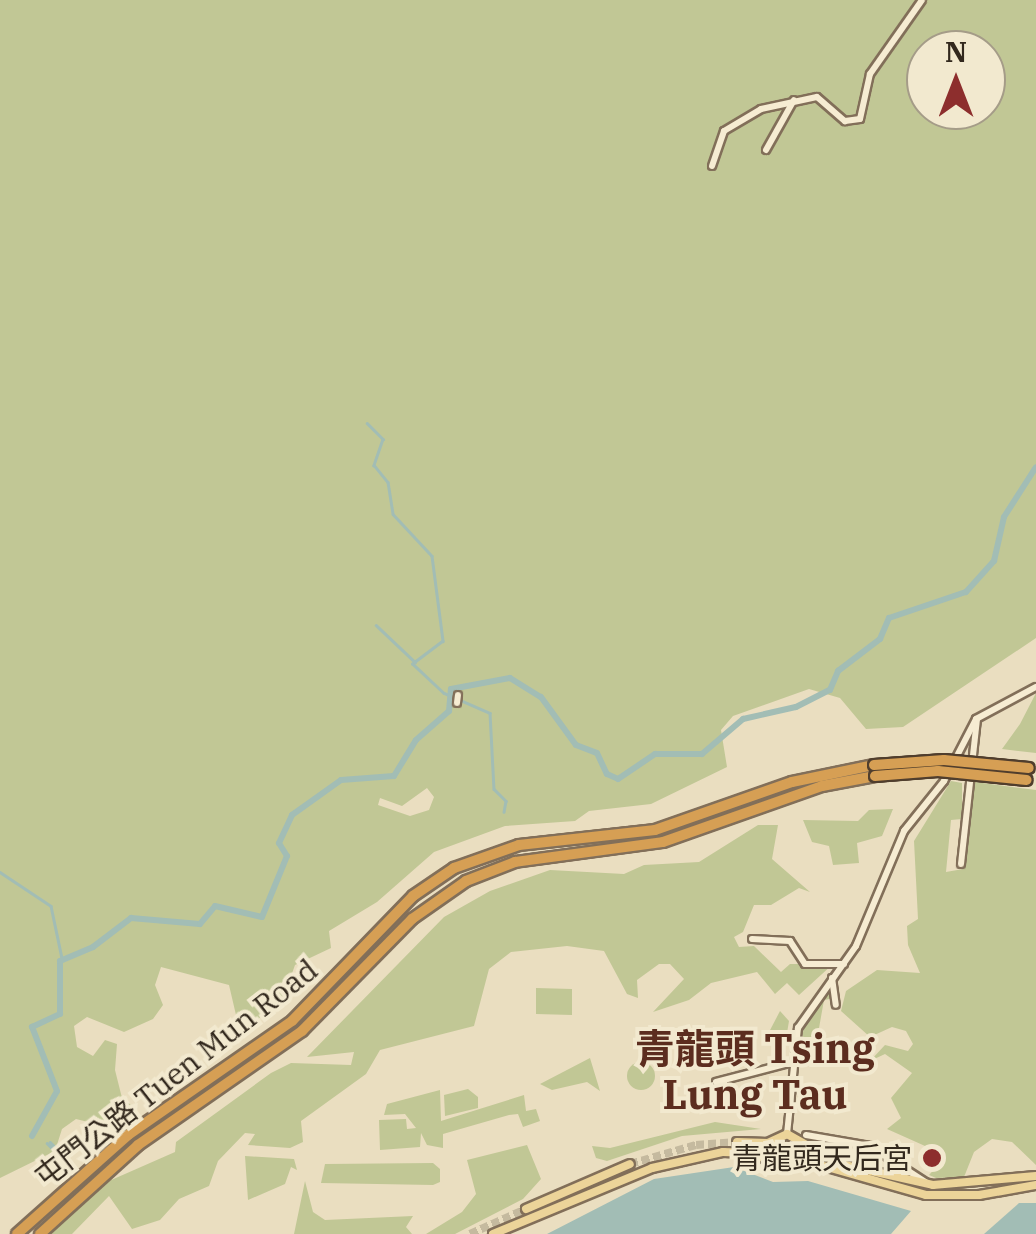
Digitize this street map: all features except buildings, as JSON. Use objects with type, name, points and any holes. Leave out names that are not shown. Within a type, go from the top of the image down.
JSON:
[{"type":"highway","name":"屯門公路 Tuen Mun Road","points":[[17,1234],[128,1135],[292,1021],[413,896],[454,868],[519,845],[656,830],[802,779],[944,760],[1032,774]]},
{"type":"highway","name":"屯門公路 Tuen Mun Road","points":[[40,1234],[138,1145],[302,1031],[412,919],[466,880],[515,862],[662,842],[874,770]]},
{"type":"main road","points":[[737,1142],[768,1143],[786,1134],[798,1144],[882,1176],[933,1186],[1036,1176]]},
{"type":"main road","points":[[768,1143],[770,1160]]},
{"type":"main road","points":[[792,1162],[798,1144]]},
{"type":"main road","points":[[493,1234],[626,1177],[723,1152],[792,1162],[926,1195],[980,1195],[1036,1185]]},
{"type":"main road","points":[[526,1209],[630,1164]]},
{"type":"street","points":[[712,166],[724,131],[750,114],[794,100],[820,98],[845,121],[860,119],[871,72],[906,32],[922,0]]},
{"type":"street","points":[[766,150],[794,100]]},
{"type":"street","points":[[786,1134],[793,1062],[803,1017],[844,964],[904,831],[944,781],[976,719],[1036,687]]},
{"type":"street","points":[[961,864],[976,719]]},
{"type":"street","points":[[752,939],[790,941],[804,964],[844,964]]},
{"type":"street","points":[[832,978],[836,1005]]},
{"type":"street","points":[[716,1082],[793,1062]]},
{"type":"street","points":[[809,1136],[884,1153],[933,1186]]},
{"type":"street","points":[[882,1176],[892,1168],[884,1153]]},
{"type":"street","points":[[591,1181],[626,1177]]},
{"type":"green space","points":[[0,0],[1036,0],[1036,638],[903,727],[866,729],[840,698],[809,689],[733,716],[721,730],[727,767],[651,804],[589,811],[575,821],[505,826],[434,852],[377,902],[329,931],[331,948],[295,965],[284,996],[258,1019],[236,1015],[229,985],[161,967],[155,985],[163,1005],[153,1019],[124,1032],[87,1017],[74,1026],[77,1047],[93,1056],[105,1040],[117,1044],[115,1070],[122,1098],[131,1105],[108,1127],[76,1119],[62,1129],[55,1151],[0,1178]],"holes":[[[427,788],[434,797],[429,810],[410,816],[378,805],[380,798],[402,806]]]},
{"type":"green space","points":[[1036,693],[1036,753],[1002,749],[1020,724]]},
{"type":"green space","points":[[951,781],[962,783],[962,819],[951,820],[946,872],[963,869],[975,782],[1036,790],[1036,1165],[1012,1142],[992,1139],[974,1152],[964,1177],[936,1178],[929,1175],[942,1161],[934,1150],[887,1129],[901,1118],[891,1098],[912,1073],[885,1054],[870,1061],[885,1045],[908,1051],[913,1044],[906,1031],[892,1027],[870,1037],[841,1011],[846,991],[877,970],[920,973],[908,945],[907,926],[918,919],[914,841]]},
{"type":"green space","points":[[893,809],[882,836],[857,843],[859,863],[833,865],[829,846],[812,842],[803,820],[858,821],[869,810]]},
{"type":"green space","points":[[758,825],[778,825],[772,859],[810,892],[799,888],[771,905],[754,905],[743,932],[734,937],[739,947],[754,946],[781,972],[790,964],[833,964],[799,995],[787,983],[775,994],[757,972],[711,983],[689,1000],[653,1012],[684,979],[670,964],[659,964],[637,980],[638,998],[627,994],[604,951],[567,946],[511,952],[489,969],[474,1026],[380,1050],[366,1074],[301,1121],[303,1142],[290,1148],[248,1145],[255,1134],[245,1133],[218,1161],[209,1186],[179,1199],[160,1220],[132,1229],[109,1196],[72,1234],[47,1234],[109,1181],[175,1152],[176,1142],[271,1073],[291,1063],[351,1065],[354,1052],[307,1057],[444,917],[490,891],[550,870],[624,874],[644,865],[699,862]]},
{"type":"green space","points":[[834,983],[835,998],[824,1000],[813,1062],[798,1062],[805,1020]]},
{"type":"green space","points":[[536,988],[572,989],[572,1015],[536,1014]]},
{"type":"green space","points":[[780,1011],[789,1021],[784,1051],[776,1056],[768,1034]]},
{"type":"green space","points":[[590,1058],[600,1091],[587,1082],[552,1090],[540,1084]]},
{"type":"green space","points":[[641,1062],[651,1066],[655,1076],[651,1086],[641,1090],[631,1086],[627,1076],[631,1066]]},
{"type":"green space","points":[[468,1089],[478,1097],[478,1108],[445,1116],[444,1095]]},
{"type":"green space","points":[[440,1090],[441,1121],[524,1095],[526,1111],[536,1109],[540,1121],[523,1127],[518,1114],[509,1115],[443,1134],[443,1148],[427,1145],[421,1133],[420,1147],[380,1150],[379,1120],[406,1119],[407,1129],[416,1128],[405,1114],[384,1115],[387,1104]]},
{"type":"green space","points":[[715,1122],[761,1129],[682,1136],[607,1161],[596,1158],[592,1146],[610,1148]]},
{"type":"green space","points":[[527,1145],[541,1179],[523,1199],[455,1234],[426,1234],[462,1212],[476,1194],[467,1160]]},
{"type":"green space","points":[[245,1156],[294,1159],[297,1170],[291,1167],[285,1184],[248,1200]]},
{"type":"green space","points":[[433,1163],[440,1169],[440,1182],[433,1185],[321,1183],[325,1164]]},
{"type":"green space","points":[[305,1181],[313,1212],[325,1220],[413,1216],[406,1227],[412,1234],[294,1234]]},
{"type":"water","points":[[734,1167],[773,1182],[808,1181],[911,1211],[891,1234],[547,1234],[654,1179]]},
{"type":"water","points":[[1019,1203],[1036,1203],[1036,1234],[984,1234]]},
{"type":"waterway","points":[[367,423],[383,439],[374,465],[388,482],[393,514],[432,556],[443,641],[413,664],[444,693],[490,713],[494,789],[506,801],[504,812]]},
{"type":"waterway","points":[[32,1136],[57,1091],[32,1027],[60,1014],[60,961],[93,947],[131,918],[200,924],[215,906],[262,917],[287,856],[279,843],[292,815],[341,780],[394,776],[416,740],[449,711],[451,689],[510,678],[541,697],[576,745],[597,753],[607,774],[618,779],[655,754],[702,754],[743,719],[796,707],[830,690],[838,671],[880,639],[889,618],[966,592],[994,561],[1004,517],[1036,467]]},
{"type":"waterway","points":[[376,625],[415,662]]},
{"type":"waterway","points":[[0,872],[51,906],[62,958]]},
{"type":"waterway","points":[[50,1142],[73,1165]]},
{"type":"waterway","points":[[47,1143],[71,1167]]},
{"type":"tunnel","points":[[630,1164],[696,1145],[737,1142]]},
{"type":"tunnel","points":[[470,1234],[526,1209]]},
{"type":"place","name":"青龍頭天后宮","points":[[932,1158]]},
{"type":"district","name":"青龍頭 Tsing Lung Tau","points":[[755,1071]]}]
